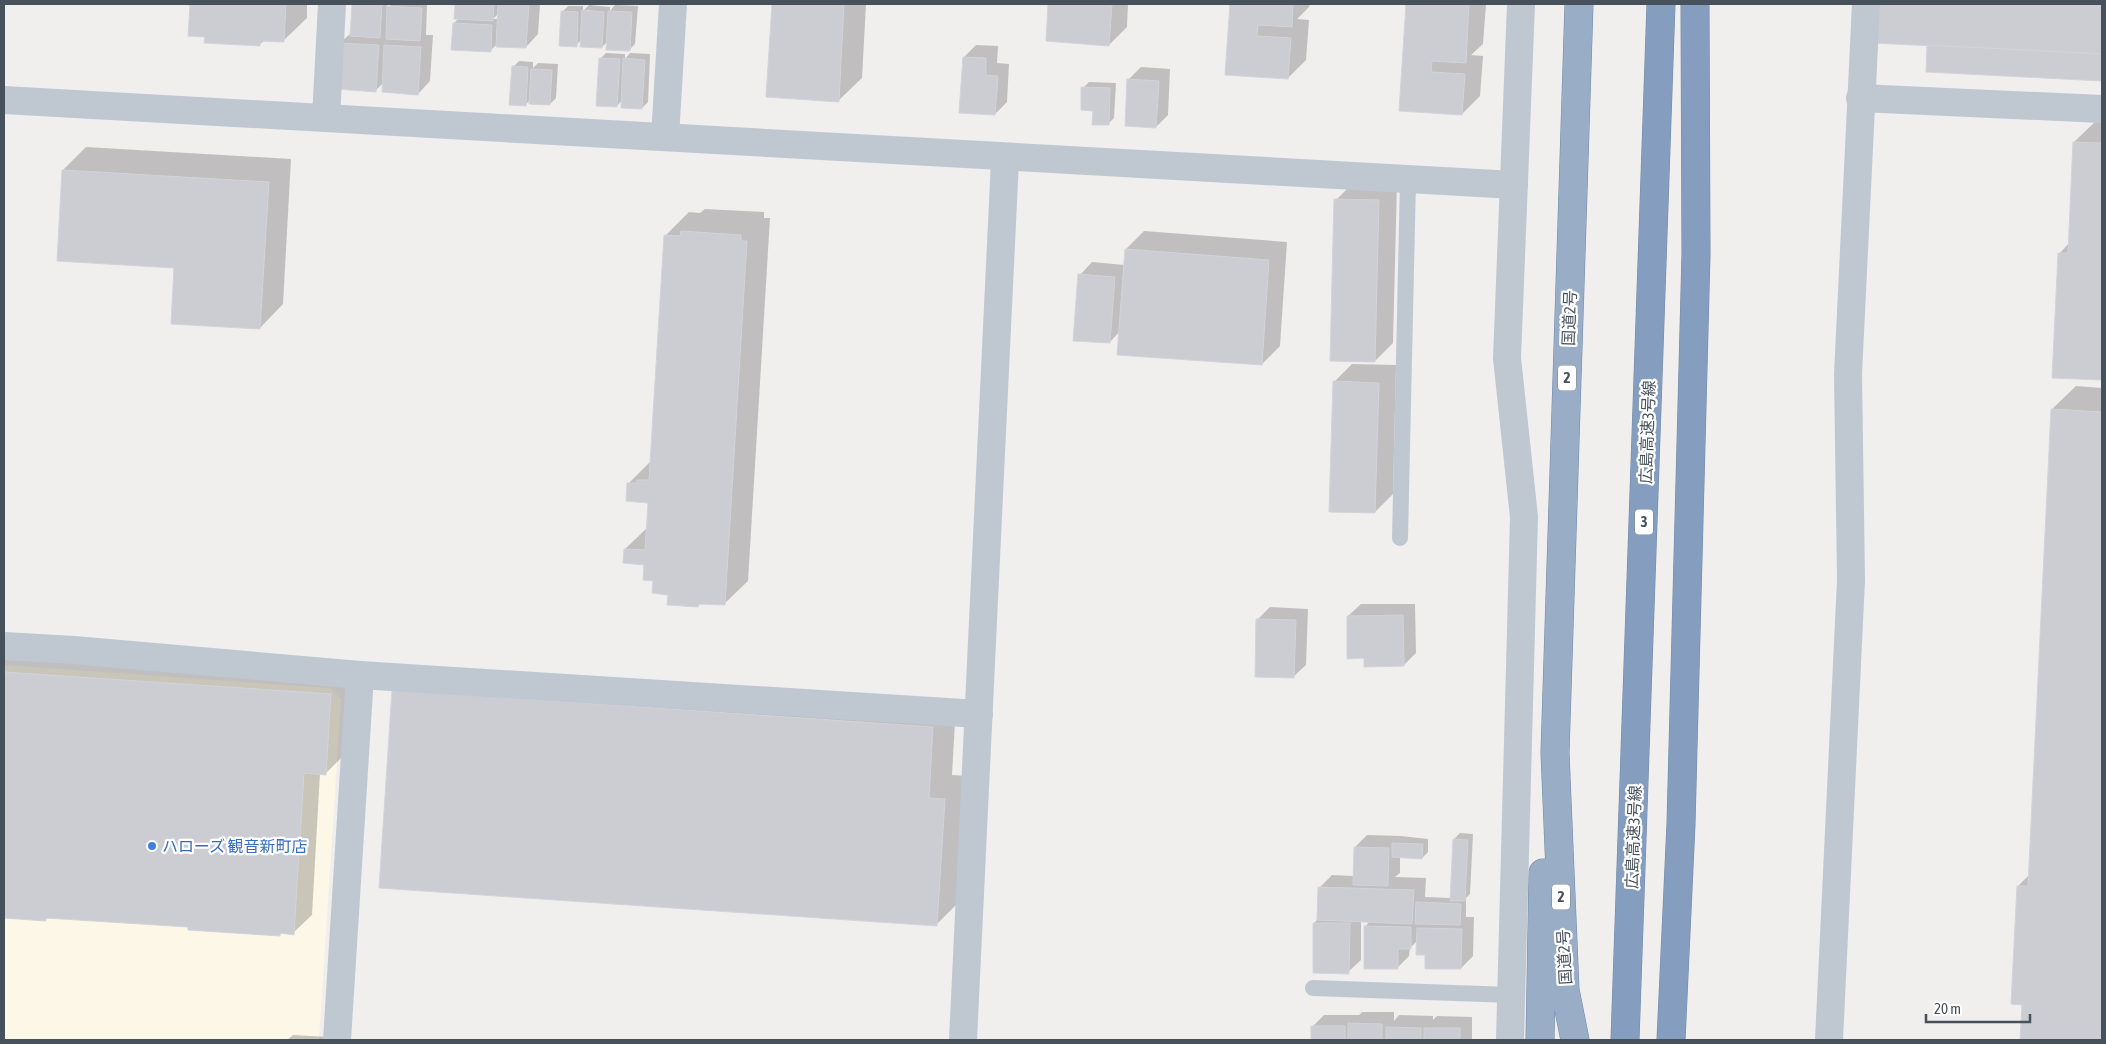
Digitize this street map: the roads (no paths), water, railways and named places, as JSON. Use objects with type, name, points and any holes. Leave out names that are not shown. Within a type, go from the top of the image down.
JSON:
[{"type":"highway","name":"国道2号","points":[[1575,1040],[1565,990],[1554,753],[1579,4]]},
{"type":"highway","name":"広島高速3号線","points":[[1625,1040],[1661,4]]},
{"type":"highway","points":[[1671,1040],[1681,824],[1696,254],[1695,4]]},
{"type":"highway","name":"国道2号","points":[[1540,1040],[1544,817],[1554,753]]},
{"type":"street","points":[[326,118],[332,4]]},
{"type":"street","points":[[665,137],[673,4]]},
{"type":"street","points":[[1510,1040],[1524,517],[1507,358],[1520,4]]},
{"type":"street","points":[[1829,1040],[1851,580],[1848,374],[1866,4]]},
{"type":"street","points":[[1860,98],[2102,109]]},
{"type":"street","points":[[4,100],[665,137],[1005,160],[1514,185]]},
{"type":"street","points":[[963,1040],[1005,160]]},
{"type":"street","points":[[4,646],[74,650],[360,675],[979,714]]},
{"type":"street","points":[[337,1040],[360,675]]},
{"type":"lane","points":[[1400,538],[1408,180]]},
{"type":"lane","points":[[1313,988],[1511,995]]},
{"type":"place","name":"ハローズ 観音新町店","points":[[152,846]]}]
